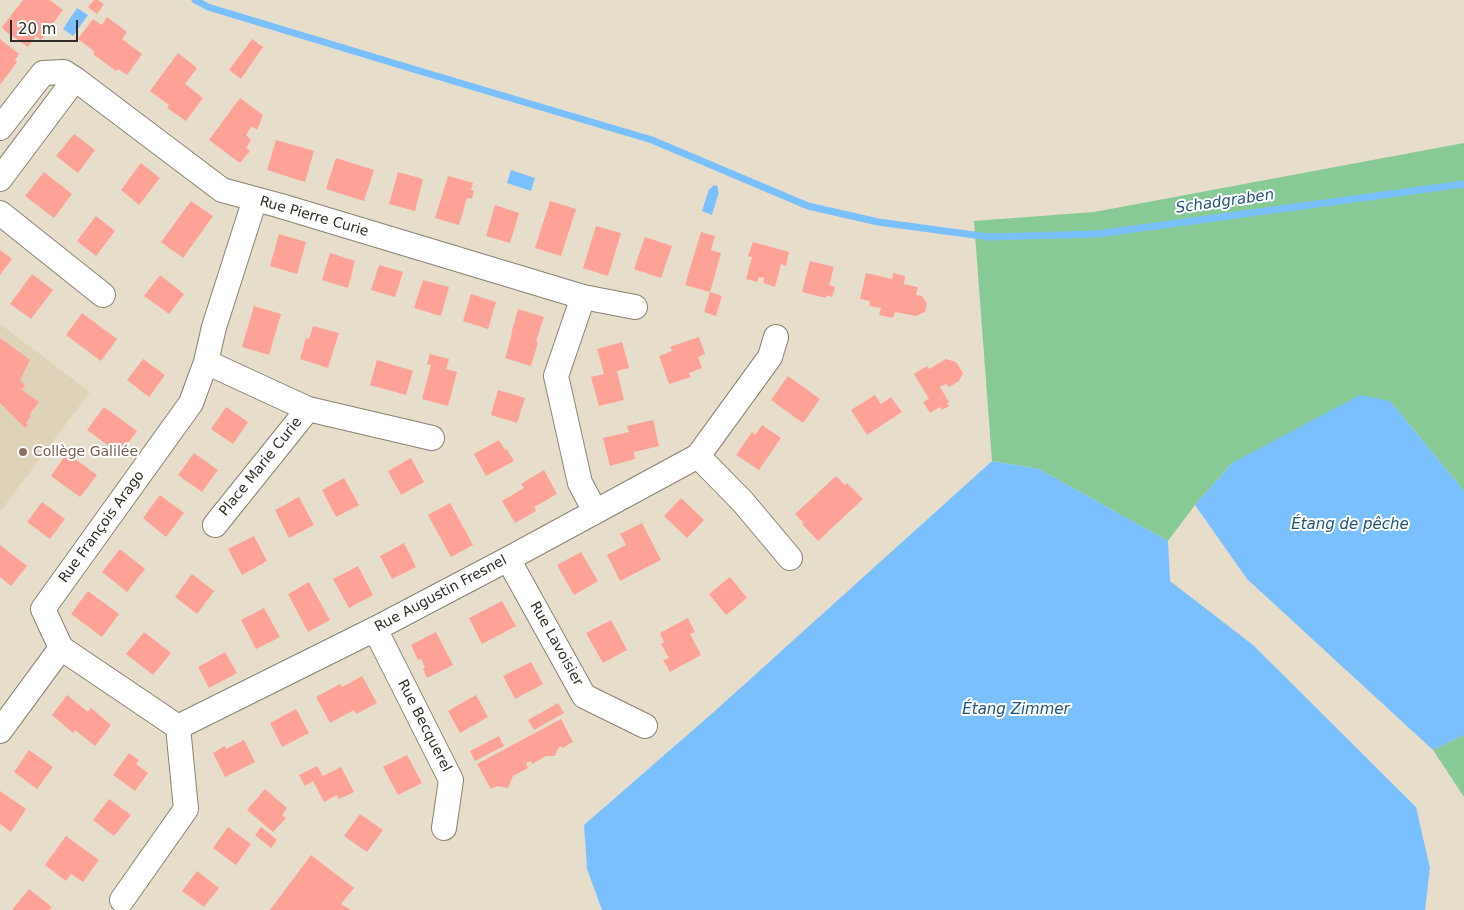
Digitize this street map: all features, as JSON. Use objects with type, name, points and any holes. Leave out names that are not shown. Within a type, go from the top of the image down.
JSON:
[{"type":"street","name":"Rue Pierre Curie","points":[[0,128],[43,73],[64,72],[75,78],[222,190],[583,297],[635,306]]},
{"type":"street","points":[[0,179],[75,78]]},
{"type":"street","name":"Rue François Arago","points":[[61,648],[43,609],[192,403],[255,199]]},
{"type":"street","points":[[0,213],[102,295]]},
{"type":"street","points":[[583,297],[556,376],[580,484],[595,511]]},
{"type":"street","name":"Rue Augustin Fresnel","points":[[178,727],[375,629],[698,456],[770,357],[776,338]]},
{"type":"street","name":"Place Marie Curie","points":[[206,362],[308,409],[432,438]]},
{"type":"street","name":"Place Marie Curie","points":[[215,525],[308,409]]},
{"type":"street","points":[[698,456],[743,502],[790,558]]},
{"type":"street","name":"Rue Lavoisier","points":[[508,559],[584,696],[645,726]]},
{"type":"street","name":"Rue Becquerel","points":[[375,629],[451,780],[444,828]]},
{"type":"street","points":[[0,730],[61,648],[178,727],[186,809],[122,900]]},
{"type":"shaded area","name":"Collège Galilée","points":[[0,324],[90,392],[0,512]]},
{"type":"green space","points":[[1464,143],[1464,491],[1390,401],[1232,463],[1195,505],[1168,541],[1039,469],[992,461],[974,221],[1094,212]]},
{"type":"green space","points":[[1464,735],[1464,797],[1433,750]]},
{"type":"water","points":[[77,8],[88,15],[73,36],[63,29]]},
{"type":"water","points":[[511,170],[535,178],[531,191],[507,183]]},
{"type":"water","points":[[714,185],[717,186],[719,192],[712,215],[702,211],[709,189]]},
{"type":"water","name":"Étang de pêche","points":[[1360,395],[1390,401],[1464,491],[1464,735],[1433,750],[1247,579],[1195,505],[1232,463]]},
{"type":"water","name":"Étang Zimmer","points":[[992,461],[1039,469],[1168,541],[1170,581],[1253,645],[1416,807],[1430,868],[1425,910],[602,910],[587,869],[584,825],[716,710]]},
{"type":"building","points":[[23,0],[50,0],[63,10],[41,40],[36,36],[28,47],[2,27]]},
{"type":"building","points":[[94,0],[104,4],[97,14],[88,7]]},
{"type":"building","points":[[107,17],[127,32],[122,39],[142,54],[127,75],[118,69],[116,71],[93,54],[95,52],[78,39],[93,19],[102,25]]},
{"type":"building","points":[[0,39],[19,54],[15,60],[17,62],[0,85]]},
{"type":"building","points":[[252,39],[263,47],[241,79],[229,70]]},
{"type":"building","points":[[178,53],[197,68],[185,84],[203,98],[186,121],[167,108],[169,105],[150,91]]},
{"type":"building","points":[[240,98],[263,115],[257,130],[252,126],[246,135],[251,140],[246,148],[250,151],[240,163],[209,140]]},
{"type":"building","points":[[74,134],[95,150],[78,173],[56,156]]},
{"type":"building","points":[[276,140],[314,151],[305,182],[267,170]]},
{"type":"building","points":[[336,158],[374,170],[364,201],[326,189]]},
{"type":"building","points":[[141,163],[160,178],[139,205],[121,190]]},
{"type":"building","points":[[44,172],[72,194],[54,218],[25,196]]},
{"type":"building","points":[[398,172],[423,179],[415,211],[389,204]]},
{"type":"building","points":[[448,176],[473,183],[471,190],[474,191],[472,199],[467,198],[459,225],[435,218]]},
{"type":"building","points":[[191,201],[213,216],[183,258],[161,242]]},
{"type":"building","points":[[550,201],[576,209],[561,256],[535,248]]},
{"type":"building","points":[[495,205],[519,213],[510,243],[486,236]]},
{"type":"building","points":[[96,216],[115,231],[96,256],[77,241]]},
{"type":"building","points":[[596,226],[621,233],[608,276],[583,268]]},
{"type":"building","points":[[701,232],[715,236],[711,250],[721,253],[710,292],[685,285]]},
{"type":"building","points":[[279,234],[306,242],[297,274],[270,266]]},
{"type":"building","points":[[645,237],[672,246],[661,278],[634,269]]},
{"type":"building","points":[[753,242],[789,252],[786,266],[781,264],[775,287],[763,283],[764,278],[759,277],[757,282],[746,279],[752,257],[748,256]]},
{"type":"building","points":[[0,250],[12,259],[0,275]]},
{"type":"building","points":[[330,253],[355,261],[348,288],[322,280]]},
{"type":"building","points":[[810,261],[834,267],[829,285],[835,287],[832,297],[827,295],[826,298],[802,292]]},
{"type":"building","points":[[379,265],[403,272],[395,297],[371,290]]},
{"type":"building","points":[[866,273],[892,279],[893,273],[905,276],[904,284],[918,287],[916,295],[922,296],[927,303],[925,312],[916,316],[895,312],[893,318],[879,315],[881,308],[869,306],[870,301],[860,299]]},
{"type":"building","points":[[32,274],[53,290],[31,319],[10,304]]},
{"type":"building","points":[[160,275],[184,294],[169,314],[144,296]]},
{"type":"building","points":[[423,280],[449,287],[441,316],[414,308]]},
{"type":"building","points":[[710,292],[722,296],[716,316],[704,312]]},
{"type":"building","points":[[471,294],[496,302],[488,329],[463,321]]},
{"type":"building","points":[[254,306],[281,314],[269,355],[242,347]]},
{"type":"building","points":[[518,309],[544,317],[536,341],[538,342],[531,366],[505,358]]},
{"type":"building","points":[[82,313],[117,339],[101,361],[66,335]]},
{"type":"building","points":[[313,326],[339,333],[328,368],[300,359],[306,338],[309,339]]},
{"type":"building","points":[[699,337],[705,354],[698,357],[702,368],[689,373],[691,377],[669,384],[659,356],[672,351],[670,347]]},
{"type":"building","points":[[0,338],[30,360],[20,380],[25,385],[22,390],[39,402],[29,415],[31,416],[25,428],[0,403]]},
{"type":"building","points":[[622,342],[629,368],[617,371],[624,400],[599,406],[591,377],[604,374],[597,349]]},
{"type":"building","points":[[430,354],[449,359],[446,369],[457,372],[448,406],[422,399],[431,365],[427,364]]},
{"type":"building","points":[[143,359],[165,375],[149,397],[127,380]]},
{"type":"building","points":[[946,359],[956,362],[963,373],[959,381],[949,387],[946,384],[940,387],[949,402],[947,403],[949,406],[942,410],[940,407],[930,413],[923,402],[929,399],[914,374],[927,366],[929,369]]},
{"type":"building","points":[[377,360],[413,371],[406,395],[370,385]]},
{"type":"building","points":[[788,376],[820,399],[803,423],[771,400]]},
{"type":"building","points":[[498,390],[525,398],[517,423],[491,415]]},
{"type":"building","points":[[875,395],[881,404],[891,397],[902,412],[867,435],[851,410]]},
{"type":"building","points":[[104,407],[137,431],[120,454],[87,430]]},
{"type":"building","points":[[226,407],[248,422],[233,444],[211,429]]},
{"type":"building","points":[[653,420],[659,446],[634,452],[635,459],[610,466],[603,438],[629,432],[627,426]]},
{"type":"building","points":[[762,425],[781,438],[759,470],[736,455],[752,432],[755,435]]},
{"type":"building","points":[[499,440],[514,461],[486,476],[474,454]]},
{"type":"building","points":[[67,453],[97,475],[80,497],[51,476]]},
{"type":"building","points":[[194,453],[218,470],[202,492],[178,475]]},
{"type":"building","points":[[411,458],[424,482],[401,495],[388,471]]},
{"type":"building","points":[[544,470],[557,494],[534,507],[536,511],[515,523],[502,501],[524,488],[521,484]]},
{"type":"building","points":[[836,476],[845,485],[847,483],[863,499],[818,541],[795,514]]},
{"type":"building","points":[[344,478],[359,505],[336,517],[322,490]]},
{"type":"building","points":[[160,495],[184,513],[166,537],[143,518]]},
{"type":"building","points":[[299,497],[314,525],[289,538],[275,510]]},
{"type":"building","points":[[681,498],[704,520],[687,538],[664,516]]},
{"type":"building","points":[[42,502],[65,519],[50,539],[27,522]]},
{"type":"building","points":[[450,503],[473,545],[451,557],[428,515]]},
{"type":"building","points":[[642,523],[661,560],[620,581],[607,555],[626,545],[620,534]]},
{"type":"building","points":[[254,536],[267,561],[242,575],[228,549]]},
{"type":"building","points":[[404,543],[416,567],[392,579],[380,556]]},
{"type":"building","points":[[0,545],[27,566],[11,586],[0,577]]},
{"type":"building","points":[[120,549],[145,569],[127,592],[102,572]]},
{"type":"building","points":[[581,552],[598,581],[574,595],[557,565]]},
{"type":"building","points":[[358,566],[373,595],[349,608],[333,579]]},
{"type":"building","points":[[192,574],[214,591],[197,614],[175,597]]},
{"type":"building","points":[[730,577],[747,598],[726,615],[709,594]]},
{"type":"building","points":[[309,582],[330,620],[308,632],[288,594]]},
{"type":"building","points":[[88,591],[119,614],[102,637],[71,614]]},
{"type":"building","points":[[502,601],[516,626],[482,644],[469,618]]},
{"type":"building","points":[[264,608],[280,637],[256,649],[241,620]]},
{"type":"building","points":[[688,618],[695,632],[690,634],[701,655],[670,672],[663,660],[669,658],[661,644],[664,642],[660,633]]},
{"type":"building","points":[[611,620],[627,650],[603,663],[586,633]]},
{"type":"building","points":[[144,632],[171,653],[153,675],[126,654]]},
{"type":"building","points":[[436,632],[453,665],[427,678],[423,669],[425,667],[421,659],[418,660],[411,645]]},
{"type":"building","points":[[225,652],[237,673],[209,688],[198,667]]},
{"type":"building","points":[[531,662],[543,684],[515,699],[503,676]]},
{"type":"building","points":[[362,676],[377,703],[356,714],[354,710],[330,723],[316,697],[340,684],[342,687]]},
{"type":"building","points":[[67,695],[88,712],[91,708],[111,725],[95,746],[75,730],[73,733],[52,715]]},
{"type":"building","points":[[476,695],[488,717],[460,733],[448,711]]},
{"type":"building","points":[[558,703],[564,713],[534,730],[528,720]]},
{"type":"building","points":[[296,709],[309,733],[282,747],[270,723]]},
{"type":"building","points":[[561,719],[573,742],[558,748],[555,756],[546,756],[532,764],[531,761],[526,763],[528,768],[513,776],[508,788],[497,786],[491,789],[477,764]]},
{"type":"building","points":[[499,736],[504,746],[475,761],[470,751]]},
{"type":"building","points":[[244,740],[255,762],[225,777],[213,753],[225,746],[226,749]]},
{"type":"building","points":[[29,750],[53,767],[37,789],[14,772]]},
{"type":"building","points":[[129,753],[139,760],[136,764],[148,773],[135,791],[113,775]]},
{"type":"building","points":[[407,755],[422,783],[398,795],[383,767]]},
{"type":"building","points":[[317,766],[323,776],[341,767],[354,792],[339,799],[337,795],[324,802],[313,781],[305,786],[299,775]]},
{"type":"building","points":[[265,789],[287,808],[282,815],[286,818],[273,832],[247,810]]},
{"type":"building","points":[[0,791],[26,809],[11,832],[0,824]]},
{"type":"building","points":[[109,799],[131,815],[114,836],[93,820]]},
{"type":"building","points":[[360,814],[383,830],[367,852],[344,836]]},
{"type":"building","points":[[228,827],[251,844],[236,865],[213,848]]},
{"type":"building","points":[[261,827],[277,840],[271,848],[255,835]]},
{"type":"building","points":[[66,836],[99,860],[83,882],[71,874],[66,881],[45,865]]},
{"type":"building","points":[[311,855],[354,888],[341,904],[351,910],[270,910]]},
{"type":"building","points":[[197,871],[219,888],[204,907],[182,891]]},
{"type":"building","points":[[29,889],[52,907],[49,910],[12,910]]},
{"type":"waterway","name":"Schadgraben","points":[[195,0],[208,7],[652,140],[808,206],[878,222],[989,237],[1097,234],[1464,184]]},
{"type":"place","name":"Collège Galilée","points":[[23,452]]}]
